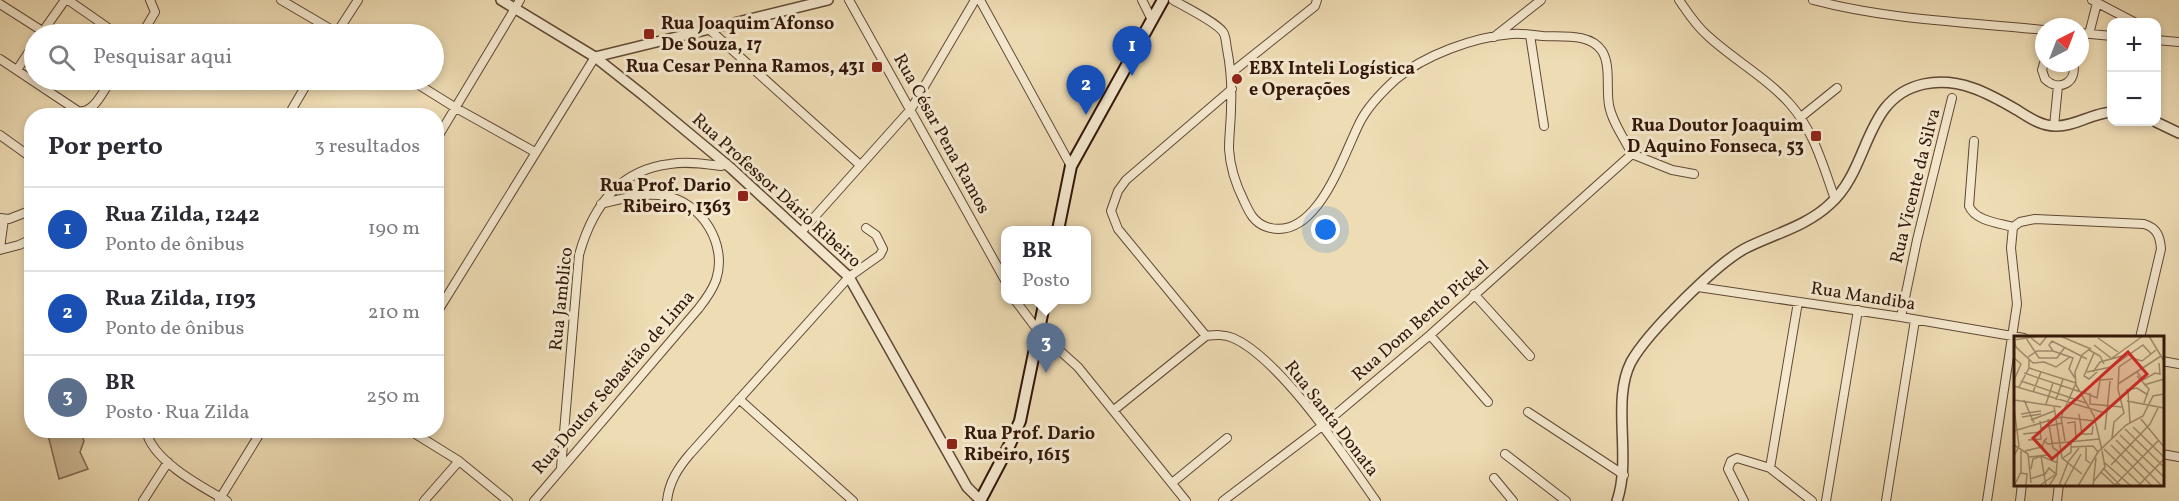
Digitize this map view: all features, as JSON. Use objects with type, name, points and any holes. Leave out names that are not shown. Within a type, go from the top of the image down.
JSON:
[{"type":"main road","points":[[1059,226],[1071,166],[1163,0]]},
{"type":"main road","points":[[980,500],[1020,421],[1044,304]]},
{"type":"street","points":[[49,24],[66,0],[102,24]]},
{"type":"street","points":[[148,24],[155,12],[150,0]]},
{"type":"street","points":[[281,0],[321,24]]},
{"type":"street","points":[[343,24],[358,0]]},
{"type":"street","name":"Rua Professor Dário Ribeiro","points":[[501,0],[518,4],[595,57],[726,164],[802,231],[849,277],[967,487],[980,500]]},
{"type":"street","points":[[444,301],[595,57],[828,0]]},
{"type":"street","name":"Rua César Pena Ramos","points":[[849,0],[1001,275]]},
{"type":"street","points":[[802,231],[910,109],[975,0]]},
{"type":"street","points":[[980,0],[1071,166]]},
{"type":"street","points":[[1142,0],[1152,20]]},
{"type":"street","points":[[1173,0],[1223,31],[1232,89],[1229,150],[1239,192],[1256,222],[1279,230],[1292,228],[1312,212],[1338,172],[1361,119],[1390,85],[1407,71],[1443,52],[1513,34],[1587,39],[1602,50],[1606,59],[1613,119],[1632,154],[1672,170],[1694,174]]},
{"type":"street","points":[[1231,73],[1315,6],[1317,0]]},
{"type":"street","points":[[1493,38],[1540,0]]},
{"type":"street","points":[[1679,0],[1708,37],[1767,83],[1801,117],[1816,146],[1835,199]]},
{"type":"street","points":[[1813,0],[1841,8],[1874,13],[2035,29]]},
{"type":"street","points":[[2089,19],[2095,2],[2126,18]]},
{"type":"street","points":[[0,4],[30,24]]},
{"type":"street","points":[[444,128],[518,4]]},
{"type":"street","points":[[710,30],[860,165]]},
{"type":"street","points":[[2089,34],[2107,35]]},
{"type":"street","points":[[1530,35],[1544,126]]},
{"type":"street","points":[[2161,40],[2179,42]]},
{"type":"street","points":[[0,59],[24,75]]},
{"type":"street","points":[[17,70],[24,59]]},
{"type":"street","points":[[2043,72],[2045,79],[2058,86],[2071,80],[2075,72]]},
{"type":"street","points":[[1617,501],[1624,475],[1623,401],[1628,369],[1639,350],[1698,287],[1736,254],[1798,225],[1819,213],[1835,199],[1854,171],[1885,106],[1893,98],[1910,88],[1941,82],[1956,82],[2000,100],[2042,123],[2054,126],[2107,113]]},
{"type":"street","points":[[2054,126],[2058,86]]},
{"type":"street","points":[[1801,117],[1837,88]]},
{"type":"street","points":[[1114,410],[1206,336],[1118,229],[1111,211],[1118,191],[1126,180],[1232,89]]},
{"type":"street","points":[[47,90],[74,108]]},
{"type":"street","points":[[91,108],[103,90]]},
{"type":"street","points":[[293,108],[303,90]]},
{"type":"street","points":[[427,90],[535,152]]},
{"type":"street","name":"Rua Vicente da Silva","points":[[1901,317],[1917,240],[1952,98]]},
{"type":"street","points":[[2161,124],[2179,133]]},
{"type":"street","points":[[0,135],[24,152]]},
{"type":"street","points":[[1974,141],[1969,206],[1971,211],[1977,216],[2013,227]]},
{"type":"street","name":"Rua Dom Bento Pickel","points":[[1223,501],[1322,426],[1430,335],[1632,154]]},
{"type":"street","name":"Rua Jamblico","points":[[561,468],[579,255],[584,234],[601,204],[616,187],[634,175],[655,166],[673,163],[721,166],[726,164]]},
{"type":"street","name":"Rua Doutor Sebastião de Lima","points":[[534,501],[699,308],[710,293],[716,279],[719,260],[710,227],[696,211],[682,201],[653,194],[601,204]]},
{"type":"street","points":[[24,213],[2,218],[0,249],[24,243]]},
{"type":"street","points":[[1987,501],[2017,296],[2011,248],[2013,227],[2020,222],[2035,219],[2151,226],[2160,239],[2160,249],[2140,336]]},
{"type":"street","points":[[667,501],[668,492],[681,464],[849,277],[883,252],[878,239],[866,228]]},
{"type":"street","name":"Rua Mandiba","points":[[1698,287],[2017,336]]},
{"type":"street","points":[[1474,294],[1530,356]]},
{"type":"street","points":[[1770,468],[1798,302]]},
{"type":"street","points":[[1018,304],[1039,332],[1078,367],[1186,501]]},
{"type":"street","points":[[1826,501],[1858,310]]},
{"type":"street","points":[[1886,501],[1916,320]]},
{"type":"street","name":"Rua Santa Donata","points":[[1206,336],[1221,335],[1249,347],[1287,384],[1322,426],[1376,501]]},
{"type":"street","points":[[1430,335],[1488,402]]},
{"type":"street","points":[[2164,361],[2179,364]]},
{"type":"street","points":[[739,399],[853,501]]},
{"type":"street","points":[[1528,412],[1624,475]]},
{"type":"street","points":[[147,438],[155,452],[222,500],[257,438]]},
{"type":"street","points":[[422,438],[459,461],[508,501]]},
{"type":"street","points":[[1172,483],[1227,438]]},
{"type":"street","points":[[1505,454],[1566,501]]},
{"type":"street","points":[[2164,454],[2179,457]]},
{"type":"street","points":[[1744,501],[1728,469],[1731,461],[1737,458],[1770,468],[1812,501]]},
{"type":"street","points":[[424,501],[459,461]]},
{"type":"street","points":[[143,501],[168,462]]},
{"type":"street","points":[[1494,478],[1513,501]]},
{"type":"street","points":[[2020,501],[2022,486]]},
{"type":"street","points":[[2057,501],[2059,486]]},
{"type":"shaded area","points":[[49,438],[83,438],[80,452],[88,469],[59,479]]},
{"type":"place","name":"Rua Joaquim Afonso De Souza, 17","points":[[649,34]]},
{"type":"place","name":"Rua Cesar Penna Ramos, 431","points":[[877,67]]},
{"type":"place","name":"Rua Zilda, 1242","points":[[1132,76]]},
{"type":"place","name":"EBX Inteli Logística e Operações","points":[[1237,79]]},
{"type":"place","name":"Rua Zilda, 1193","points":[[1086,115]]},
{"type":"place","name":"Rua Doutor Joaquim D Aquino Fonseca, 53","points":[[1816,136]]},
{"type":"place","name":"Rua Prof. Dario Ribeiro, 1363","points":[[743,196]]},
{"type":"place","name":"BR","points":[[1046,373]]},
{"type":"place","name":"Rua Prof. Dario Ribeiro, 1615","points":[[952,444]]}]
